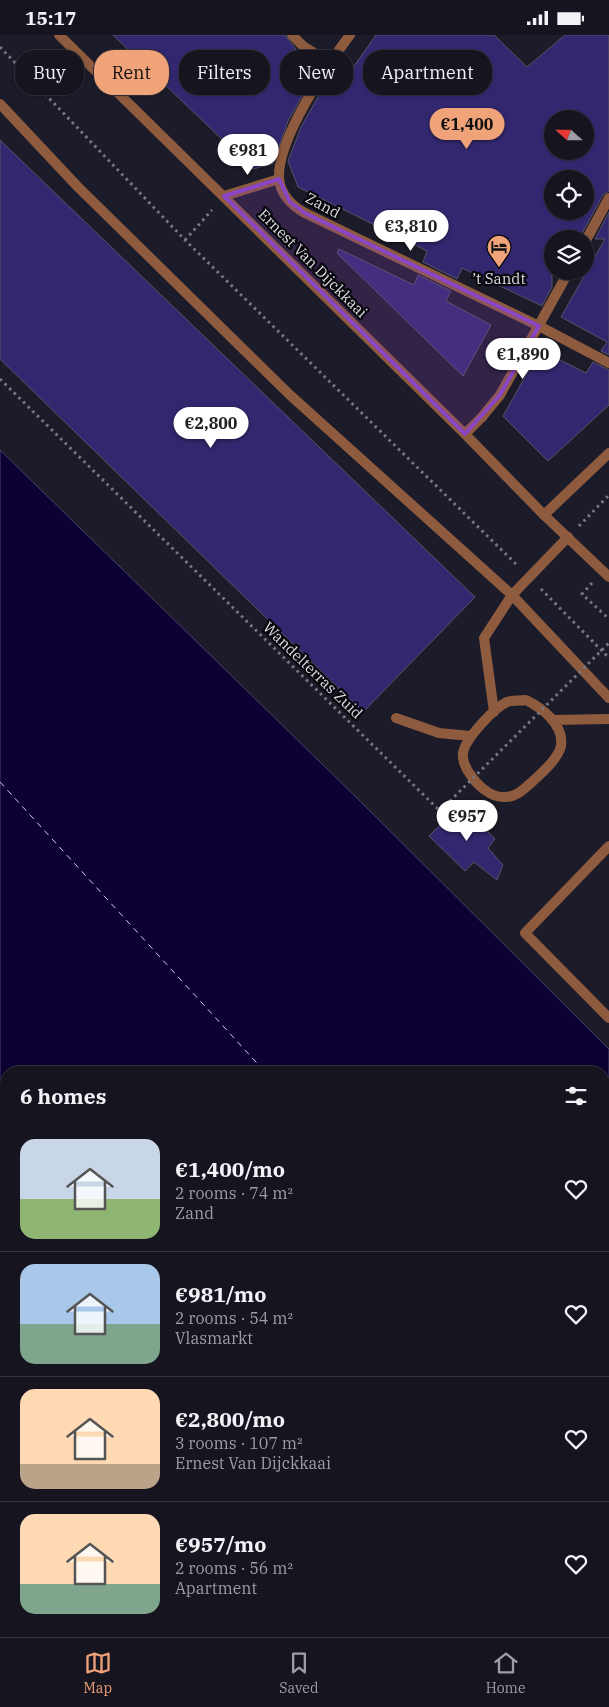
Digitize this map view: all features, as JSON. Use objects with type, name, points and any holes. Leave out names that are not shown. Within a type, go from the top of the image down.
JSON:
[{"type":"street","name":"Ernest Van Dijckkaai","points":[[59,35],[609,577]]},
{"type":"street","points":[[292,35],[309,50]]},
{"type":"street","points":[[339,50],[350,35]]},
{"type":"street","points":[[224,196],[279,179],[284,149],[312,95]]},
{"type":"street","points":[[0,104],[78,187],[290,395],[512,595],[609,698]]},
{"type":"street","name":"Zand","points":[[279,179],[290,202],[305,213],[539,326],[609,363]]},
{"type":"street","points":[[592,230],[609,198]]},
{"type":"street","points":[[465,434],[500,395],[564,280]]},
{"type":"street","points":[[544,515],[609,453]]},
{"type":"street","points":[[494,712],[484,638],[512,595],[568,537]]},
{"type":"street","points":[[526,700],[541,708],[552,720],[559,733],[561,746],[553,760],[519,793],[503,797],[482,787],[466,769],[463,753],[470,736],[494,712],[508,702],[526,700]]},
{"type":"street","points":[[396,718],[439,733],[470,736]]},
{"type":"street","points":[[552,720],[609,719]]},
{"type":"street","points":[[609,846],[525,933],[609,1018]]},
{"type":"path","points":[[0,47],[186,240],[609,658]]},
{"type":"path","points":[[186,240],[224,196]]},
{"type":"path","name":"Wandelterras Zuid","points":[[0,379],[440,811],[609,643]]},
{"type":"path","points":[[568,537],[609,495]]},
{"type":"path","points":[[582,594],[609,619]]},
{"type":"highlighted area","points":[[279,179],[290,202],[305,213],[539,326],[500,395],[465,434],[224,196]]},
{"type":"shaded area","points":[[0,450],[359,800],[609,1049],[609,1066],[0,1066]]},
{"type":"building","points":[[113,35],[285,35],[296,49],[280,50],[280,95],[303,95],[288,121],[273,164],[253,169],[169,89],[169,50],[129,50]]},
{"type":"building","points":[[376,35],[494,35],[527,67],[565,35],[609,35],[609,191],[603,195],[594,212],[594,170],[544,170],[544,220],[589,220],[584,230],[544,230],[544,280],[552,280],[552,287],[542,306],[462,268],[457,279],[423,262],[427,251],[298,187],[288,161],[301,127],[319,95],[353,95],[353,68],[363,53],[363,95],[492,95],[492,50],[365,50]]},
{"type":"building","points":[[0,140],[475,597],[363,712],[0,359]]},
{"type":"building","points":[[609,212],[609,355],[601,351],[607,342],[561,317],[582,280],[594,280],[594,258],[605,239],[595,239]]},
{"type":"building","points":[[339,249],[414,285],[418,275],[451,291],[446,301],[491,325],[463,376],[337,253]]},
{"type":"building","points":[[547,338],[552,341],[552,356],[586,373],[593,362],[609,370],[609,405],[548,461],[503,416]]},
{"type":"building","points":[[461,804],[495,839],[488,848],[503,865],[497,880],[474,862],[465,871],[429,836],[440,825],[442,818]]},
{"type":"ferry route","points":[[0,782],[260,1066]]},
{"type":"place","name":"’t Sandt","points":[[499,268]]}]
